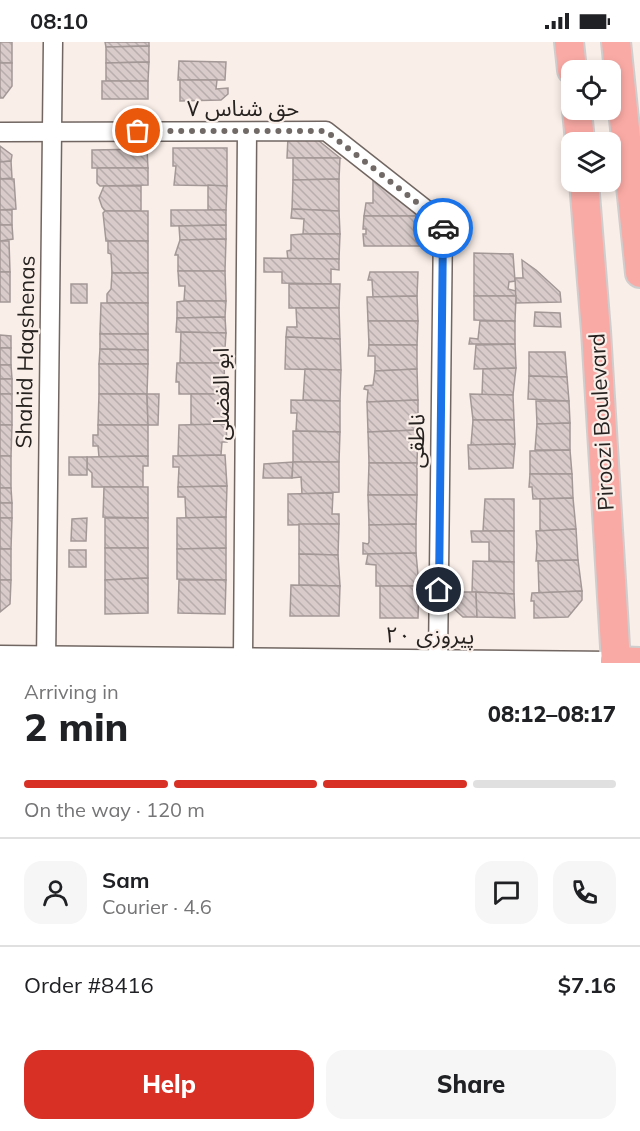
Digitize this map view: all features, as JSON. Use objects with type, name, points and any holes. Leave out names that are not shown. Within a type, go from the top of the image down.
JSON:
[{"type":"main road","points":[[570,42],[572,60]]},
{"type":"main road","points":[[616,42],[640,273]]},
{"type":"main road","name":"Piroozi Boulevard","points":[[585,192],[624,662]]},
{"type":"street","name":"Shahid Haqshenas","points":[[46,659],[53,42]]},
{"type":"street","name":"حق شناس ۷","points":[[0,132],[326,131],[443,223]]},
{"type":"street","name":"ابو الفضلی","points":[[243,657],[247,132]]},
{"type":"street","name":"ناطقی","points":[[438,659],[443,223]]},
{"type":"street","name":"پیروزی ۲۰","points":[[0,655],[46,659],[243,657],[624,662]]},
{"type":"building","points":[[0,42],[12,42],[12,63],[0,63]]},
{"type":"building","points":[[105,42],[149,42],[149,46],[106,47]]},
{"type":"building","points":[[149,46],[149,62],[106,63],[106,47]]},
{"type":"building","points":[[179,61],[226,62],[225,80],[178,80]]},
{"type":"building","points":[[149,62],[148,81],[106,81],[106,63]]},
{"type":"building","points":[[0,63],[12,63],[12,86],[3,98],[0,98]]},
{"type":"building","points":[[180,80],[217,80],[216,89],[228,88],[228,94],[221,100],[180,101]]},
{"type":"building","points":[[102,81],[148,81],[148,99],[102,99]]},
{"type":"building","points":[[313,136],[340,158],[287,158],[288,137]]},
{"type":"building","points":[[0,146],[12,155],[11,161],[0,162]]},
{"type":"building","points":[[173,148],[227,148],[227,186],[174,185],[176,166],[173,166]]},
{"type":"building","points":[[147,149],[148,168],[92,168],[92,150]]},
{"type":"building","points":[[293,158],[340,158],[339,179],[293,180]]},
{"type":"building","points":[[11,161],[12,178],[0,179],[0,162]]},
{"type":"building","points":[[148,168],[148,185],[100,186],[97,183],[97,169]]},
{"type":"building","points":[[373,177],[418,208],[420,216],[364,216],[366,203],[373,203]]},
{"type":"building","points":[[0,179],[14,179],[16,209],[0,210]]},
{"type":"building","points":[[339,179],[339,211],[292,209],[293,180]]},
{"type":"building","points":[[208,185],[227,186],[226,210],[208,210]]},
{"type":"building","points":[[104,186],[141,186],[141,211],[105,211],[99,198]]},
{"type":"building","points":[[292,209],[339,211],[340,234],[303,234],[304,219],[291,218]]},
{"type":"building","points":[[0,210],[12,210],[12,225],[0,225]]},
{"type":"building","points":[[171,210],[226,210],[226,225],[171,226]]},
{"type":"building","points":[[105,211],[148,211],[148,241],[106,241],[103,213]]},
{"type":"building","points":[[364,216],[420,216],[420,246],[364,246],[363,234],[366,234],[366,229],[363,229]]},
{"type":"building","points":[[0,225],[12,225],[13,239],[0,241]]},
{"type":"building","points":[[226,225],[226,239],[180,240],[179,226]]},
{"type":"building","points":[[340,234],[339,259],[288,260],[287,251],[291,250],[291,235]]},
{"type":"building","points":[[226,239],[225,271],[178,271],[178,255],[175,255],[180,240]]},
{"type":"building","points":[[0,241],[9,241],[10,272],[0,272]]},
{"type":"building","points":[[108,241],[148,241],[148,273],[112,273]]},
{"type":"building","points":[[474,253],[513,254],[515,281],[509,282],[508,289],[516,291],[516,296],[474,296]]},
{"type":"building","points":[[264,258],[339,259],[339,270],[331,269],[331,284],[282,283],[282,272],[264,272]]},
{"type":"building","points":[[522,260],[560,292],[561,302],[516,303],[515,278],[523,278]]},
{"type":"building","points":[[178,271],[225,271],[226,301],[184,301],[185,286],[179,286]]},
{"type":"building","points":[[0,272],[10,272],[10,302],[0,302]]},
{"type":"building","points":[[370,272],[418,272],[417,296],[373,297],[372,280],[368,280]]},
{"type":"building","points":[[112,273],[148,273],[148,303],[107,303]]},
{"type":"building","points":[[71,284],[87,284],[87,303],[71,303]]},
{"type":"building","points":[[289,284],[340,284],[339,308],[289,308]]},
{"type":"building","points":[[417,296],[418,321],[368,321],[367,297]]},
{"type":"building","points":[[474,296],[516,296],[515,321],[474,320]]},
{"type":"building","points":[[226,301],[225,317],[177,318],[177,302]]},
{"type":"building","points":[[101,303],[148,303],[148,334],[100,334]]},
{"type":"building","points":[[296,308],[339,308],[340,339],[286,337],[287,327],[297,327]]},
{"type":"building","points":[[535,312],[560,313],[561,327],[534,326]]},
{"type":"building","points":[[225,317],[226,333],[176,332],[177,318]]},
{"type":"building","points":[[368,321],[418,321],[417,345],[369,345]]},
{"type":"building","points":[[480,321],[515,321],[515,344],[469,344],[470,338],[478,339]]},
{"type":"building","points":[[181,332],[226,333],[224,363],[180,363]]},
{"type":"building","points":[[100,334],[148,334],[148,350],[100,349]]},
{"type":"building","points":[[0,335],[11,336],[11,348],[0,348]]},
{"type":"building","points":[[286,337],[340,339],[341,370],[285,369]]},
{"type":"building","points":[[515,344],[516,368],[474,369],[476,345]]},
{"type":"building","points":[[369,345],[417,345],[417,369],[375,371],[375,356],[368,356]]},
{"type":"building","points":[[0,348],[11,348],[11,365],[0,365]]},
{"type":"building","points":[[100,349],[148,350],[148,364],[99,364]]},
{"type":"building","points":[[529,352],[565,352],[567,377],[529,376]]},
{"type":"building","points":[[177,363],[224,363],[225,394],[179,394],[179,382],[176,382]]},
{"type":"building","points":[[99,364],[148,364],[147,394],[99,394]]},
{"type":"building","points":[[0,365],[11,365],[12,379],[0,379]]},
{"type":"building","points":[[516,368],[513,395],[482,395],[483,369]]},
{"type":"building","points":[[305,369],[341,370],[340,401],[303,400]]},
{"type":"building","points":[[417,369],[418,400],[367,402],[368,390],[364,389],[365,386],[373,385],[375,371]]},
{"type":"building","points":[[529,376],[567,377],[569,401],[528,399]]},
{"type":"building","points":[[0,379],[12,379],[12,394],[0,394]]},
{"type":"building","points":[[0,394],[12,394],[12,425],[0,425]]},
{"type":"building","points":[[99,394],[147,394],[148,425],[98,425]]},
{"type":"building","points":[[147,394],[159,394],[158,425],[148,425]]},
{"type":"building","points":[[191,394],[225,394],[226,424],[191,425]]},
{"type":"building","points":[[470,394],[513,395],[514,420],[473,420]]},
{"type":"building","points":[[291,400],[340,401],[340,432],[296,431],[297,413],[291,413]]},
{"type":"building","points":[[418,400],[418,430],[368,432],[367,402]]},
{"type":"building","points":[[536,401],[569,401],[570,423],[537,424]]},
{"type":"building","points":[[473,420],[514,420],[515,444],[471,445]]},
{"type":"building","points":[[570,423],[570,450],[535,450],[537,424]]},
{"type":"building","points":[[226,424],[227,442],[222,442],[221,455],[178,456],[179,425]]},
{"type":"building","points":[[0,425],[12,425],[11,456],[0,456]]},
{"type":"building","points":[[98,425],[148,425],[148,456],[99,457],[98,446],[93,446],[93,435],[98,435]]},
{"type":"building","points":[[418,430],[417,463],[369,463],[368,432]]},
{"type":"building","points":[[293,431],[340,432],[339,462],[293,462]]},
{"type":"building","points":[[515,444],[513,468],[469,469],[468,445]]},
{"type":"building","points":[[570,450],[572,474],[530,474],[530,451]]},
{"type":"building","points":[[225,455],[227,486],[178,487],[179,467],[173,467],[173,456]]},
{"type":"building","points":[[0,456],[11,456],[11,488],[0,488]]},
{"type":"building","points":[[148,456],[148,466],[143,466],[143,487],[92,487],[92,473],[87,468],[87,457]]},
{"type":"building","points":[[69,457],[87,457],[87,475],[69,475]]},
{"type":"building","points":[[293,462],[292,478],[263,478],[264,464]]},
{"type":"building","points":[[293,462],[339,462],[339,492],[302,494],[301,477],[292,478]]},
{"type":"building","points":[[369,463],[417,463],[417,495],[368,495]]},
{"type":"building","points":[[530,474],[572,474],[573,498],[533,499],[532,487],[529,487]]},
{"type":"building","points":[[227,486],[226,517],[186,518],[185,497],[178,497],[178,487]]},
{"type":"building","points":[[104,487],[148,487],[148,518],[103,517]]},
{"type":"building","points":[[0,488],[11,488],[12,503],[0,503]]},
{"type":"building","points":[[333,493],[332,514],[339,514],[339,524],[288,525],[288,494]]},
{"type":"building","points":[[368,495],[417,495],[416,524],[369,525]]},
{"type":"building","points":[[573,498],[576,529],[540,531],[540,499]]},
{"type":"building","points":[[485,499],[514,499],[514,531],[483,531]]},
{"type":"building","points":[[0,503],[12,503],[12,518],[0,518]]},
{"type":"building","points":[[226,517],[226,548],[177,549],[177,518]]},
{"type":"building","points":[[0,518],[12,518],[11,549],[0,549]]},
{"type":"building","points":[[87,518],[86,541],[71,541],[72,519]]},
{"type":"building","points":[[105,518],[148,518],[148,548],[105,548]]},
{"type":"building","points":[[299,524],[339,524],[338,555],[299,554]]},
{"type":"building","points":[[416,524],[416,553],[363,554],[363,543],[368,544],[369,542],[369,525]]},
{"type":"building","points":[[576,529],[578,560],[536,561],[536,531]]},
{"type":"building","points":[[471,531],[514,531],[514,562],[489,561],[489,542],[472,542]]},
{"type":"building","points":[[105,548],[148,548],[148,578],[105,580]]},
{"type":"building","points":[[226,548],[226,580],[177,579],[177,549]]},
{"type":"building","points":[[0,549],[11,549],[11,580],[0,580]]},
{"type":"building","points":[[69,550],[86,550],[86,567],[69,567]]},
{"type":"building","points":[[416,553],[419,586],[376,586],[376,565],[366,564],[368,554]]},
{"type":"building","points":[[299,554],[338,555],[340,586],[299,585]]},
{"type":"building","points":[[578,560],[582,591],[539,593],[538,561]]},
{"type":"building","points":[[473,561],[514,562],[514,594],[472,592]]},
{"type":"building","points":[[148,578],[148,613],[105,614],[105,580]]},
{"type":"building","points":[[0,580],[11,580],[10,604],[0,612]]},
{"type":"building","points":[[179,580],[226,580],[225,614],[178,613]]},
{"type":"building","points":[[291,585],[340,586],[339,616],[290,616]]},
{"type":"building","points":[[380,586],[419,586],[418,618],[380,618]]},
{"type":"building","points":[[582,591],[582,600],[568,617],[534,618],[532,593]]},
{"type":"building","points":[[453,592],[476,592],[477,617],[463,617],[453,608]]},
{"type":"building","points":[[476,592],[514,594],[515,618],[477,617]]},
{"type":"way so far","points":[[138,131],[326,131],[443,223],[443,228]]},
{"type":"route","points":[[439,590],[443,228]]}]
